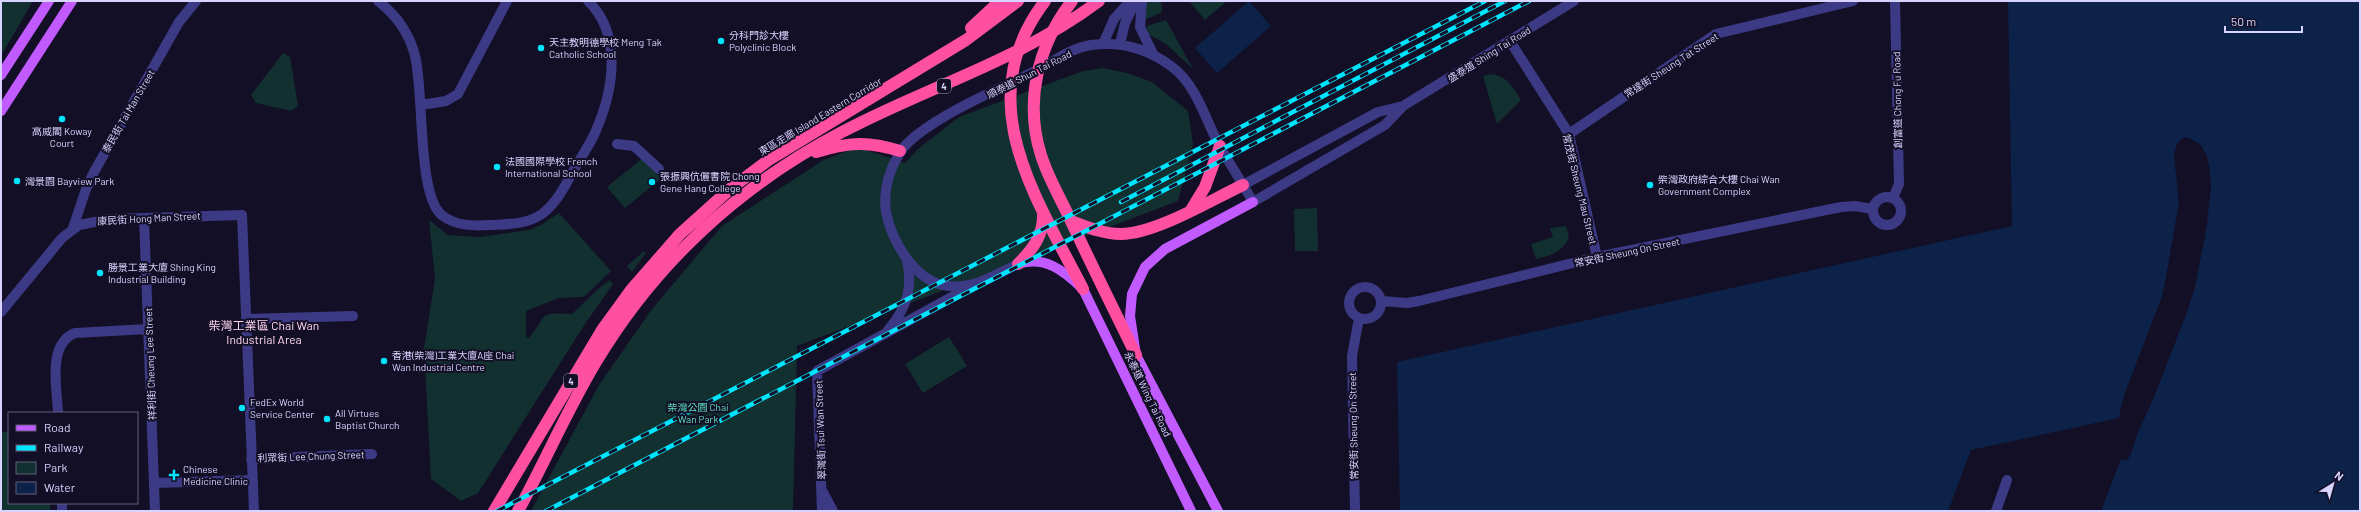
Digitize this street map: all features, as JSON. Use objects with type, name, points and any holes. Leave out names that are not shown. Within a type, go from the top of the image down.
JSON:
[{"type":"highway","points":[[933,60],[1000,1]]},
{"type":"highway","name":"東區走廊 Island Eastern Corridor","points":[[494,511],[602,330],[631,290],[680,234],[730,190],[770,159],[966,40],[1018,1]]},
{"type":"highway","points":[[1045,1],[1031,23],[1020,46],[1011,82],[1010,106],[1012,130],[1022,166],[1083,289]]},
{"type":"highway","points":[[1072,1],[1055,24],[1045,46],[1038,68],[1033,114],[1041,156],[1136,355]]},
{"type":"highway","name":"4","points":[[518,511],[590,373],[642,295],[672,260],[706,226],[747,192],[786,165],[844,131],[1024,49],[1068,23],[1099,1]]},
{"type":"highway","points":[[786,165],[813,153],[850,143],[872,143],[900,151]]},
{"type":"highway","points":[[1190,210],[1205,187],[1220,146]]},
{"type":"highway","points":[[1071,221],[1104,232],[1122,234],[1146,230],[1243,185]]},
{"type":"highway","points":[[1018,264],[1032,250],[1040,235],[1043,210]]},
{"type":"main road","points":[[1,75],[49,1]]},
{"type":"main road","points":[[1,111],[72,1]]},
{"type":"main road","name":"永泰道 Wing Tai Road","points":[[1218,511],[1136,355],[1130,316],[1131,302],[1135,286],[1145,267],[1165,249],[1253,202]]},
{"type":"main road","points":[[1018,264],[1034,260],[1056,266],[1083,289]]},
{"type":"main road","name":"永泰道 Wing Tai Road","points":[[1083,289],[1191,511]]},
{"type":"street","name":"泰民街 Tai Man Street","points":[[73,228],[94,172],[179,22],[196,1]]},
{"type":"street","points":[[378,1],[393,15],[410,42],[418,68],[429,193],[432,204],[438,213],[457,223],[478,226],[522,222],[542,214],[562,190],[597,129],[606,103],[612,58],[610,38],[602,18],[588,1]]},
{"type":"street","points":[[421,105],[446,101],[458,94],[507,1]]},
{"type":"street","points":[[1103,44],[1114,19],[1130,1]]},
{"type":"street","points":[[1120,44],[1125,23],[1136,1]]},
{"type":"street","points":[[1142,1],[1140,27],[1153,54]]},
{"type":"street","name":"盛泰道 Shing Tai Road","points":[[1253,202],[1385,125],[1403,106],[1574,1]]},
{"type":"street","name":"常達街 Sheung Tat Street","points":[[1569,134],[1716,34],[1853,1]]},
{"type":"street","name":"創富道 Chong Fu Road","points":[[1893,198],[1899,184],[1895,1]]},
{"type":"street","name":"常茂街 Sheung Mau Street","points":[[1510,41],[1569,134],[1597,257]]},
{"type":"street","name":"順泰道 Shun Tai Road","points":[[907,258],[891,228],[886,211],[886,192],[889,175],[900,151],[915,137],[938,121],[1042,68],[1060,56],[1089,45],[1120,44],[1153,54],[1171,65],[1187,80],[1220,146],[1253,202]]},
{"type":"street","name":"盛泰道 Shing Tai Road","points":[[1243,185],[1378,112],[1403,106]]},
{"type":"street","points":[[618,144],[634,146],[659,169]]},
{"type":"street","points":[[1882,197],[1893,198],[1899,203],[1901,213],[1900,217],[1893,224],[1880,223],[1874,217],[1872,209],[1874,204],[1882,197]]},
{"type":"street","name":"常安街 Sheung On Street","points":[[1382,301],[1407,303],[1419,301],[1597,257],[1841,207],[1855,206],[1872,209]]},
{"type":"street","name":"康民街 Hong Man Street","points":[[1,312],[62,238],[73,228],[94,221],[242,215]]},
{"type":"street","name":"利眾街 Lee Chung Street","points":[[242,215],[254,511]]},
{"type":"street","name":"祥利街 Cheung Lee Street","points":[[144,218],[155,511]]},
{"type":"street","points":[[907,258],[914,268],[935,283],[948,286],[976,284]]},
{"type":"street","name":"翠灣街 Tsui Wan Street","points":[[822,511],[817,371],[886,334],[901,313],[908,296],[910,274],[907,258]]},
{"type":"street","points":[[886,334],[976,284],[1018,264]]},
{"type":"street","points":[[1363,287],[1373,289],[1377,292],[1382,301],[1379,312],[1375,316],[1365,320],[1359,318],[1351,311],[1349,306],[1351,296],[1354,291],[1363,287]]},
{"type":"street","points":[[246,319],[353,316]]},
{"type":"street","name":"常安街 Sheung On Street","points":[[1355,511],[1352,356],[1359,318]]},
{"type":"street","points":[[58,412],[56,356],[59,346],[66,337],[75,332],[148,329]]},
{"type":"street","name":"利眾街 Lee Chung Street","points":[[251,459],[372,454]]},
{"type":"street","points":[[154,483],[252,480]]},
{"type":"street","points":[[1996,511],[2007,480]]},
{"type":"street","name":"翠灣街 Tsui Wan Street","points":[[822,488],[833,511]]},
{"type":"green space","points":[[1,1],[33,1],[1,56]]},
{"type":"green space","points":[[1146,1],[1161,1],[1162,12],[1145,20]]},
{"type":"green space","points":[[1189,1],[1227,1],[1205,20]]},
{"type":"green space","points":[[1166,20],[1193,69],[1166,44],[1148,34],[1147,26]]},
{"type":"green space","points":[[283,53],[290,57],[298,106],[291,111],[256,103],[251,95]]},
{"type":"green space","name":"柴灣公園 Chai Wan Park","points":[[1103,68],[1127,73],[1152,82],[1188,111],[1193,144],[1178,201],[797,346],[793,511],[531,511],[599,385],[652,309],[722,226],[822,161],[857,147],[905,163],[918,149],[959,117],[1083,71]]},
{"type":"green space","points":[[1490,74],[1501,77],[1509,82],[1521,100],[1497,124],[1483,76]]},
{"type":"green space","points":[[644,157],[661,179],[625,208],[607,187]]},
{"type":"green space","points":[[1317,208],[1318,251],[1295,251],[1294,209]]},
{"type":"green space","points":[[559,213],[611,271],[584,297],[559,298],[526,311],[526,336],[528,339],[541,320],[547,315],[572,314],[598,289],[610,280],[613,284],[583,327],[478,493],[461,501],[431,479],[424,348],[435,279],[429,220],[448,235],[480,237],[529,230],[541,225]]},
{"type":"green space","points":[[1566,226],[1569,238],[1563,247],[1556,253],[1536,259],[1531,244],[1553,237],[1550,228]]},
{"type":"green space","points":[[644,251],[646,253],[632,272],[627,266]]},
{"type":"green space","points":[[949,337],[967,366],[923,393],[905,364]]},
{"type":"green space","points":[[1,432],[8,432],[8,504],[50,504],[50,511],[1,511]]},
{"type":"water","points":[[1249,1],[1271,26],[1217,73],[1195,48]]},
{"type":"water","points":[[2008,1],[2360,1],[2360,511],[2101,511],[2121,459],[2126,461],[2130,456],[2138,432],[2153,399],[2188,309],[2203,247],[2211,187],[2209,165],[2202,146],[2189,138],[2181,139],[2174,153],[2179,203],[2163,294],[2122,404],[2119,418],[1971,450],[1948,511],[1400,511],[1397,362],[2012,226]]},
{"type":"pier","points":[[2185,137],[2198,143],[2207,155],[2211,187],[2207,225],[2195,287],[2188,309],[2153,399],[2138,432],[2136,431],[2152,399],[2193,287],[2205,225],[2209,187],[2205,156],[2197,144],[2185,139],[2180,144],[2176,154],[2181,203],[2165,294],[2126,396],[2120,420],[2119,418],[2124,395],[2163,294],[2179,203],[2174,153],[2178,142]]},
{"type":"railway","points":[[497,511],[1485,1]]},
{"type":"railway","points":[[1121,202],[1505,1]]},
{"type":"railway","points":[[546,511],[1529,1]]},
{"type":"place","name":"分科門診大樓 Polyclinic Block","points":[[721,41]]},
{"type":"place","name":"天主教明德學校 Meng Tak Catholic School","points":[[541,48]]},
{"type":"place","name":"高威閣 Koway Court","points":[[62,119]]},
{"type":"place","name":"法國國際學校 French International School","points":[[497,167]]},
{"type":"place","name":"灣景園 Bayview Park","points":[[17,181]]},
{"type":"place","name":"張振興伉儷書院 Chong Gene Hang College","points":[[652,182]]},
{"type":"place","name":"柴灣政府綜合大樓 Chai Wan Government Complex","points":[[1650,185]]},
{"type":"place","name":"勝景工業大廈 Shing King Industrial Building","points":[[100,273]]},
{"type":"place","name":"香港(柴灣)工業大廈A座 Chai Wan Industrial Centre","points":[[384,361]]},
{"type":"place","name":"FedEx World Service Center","points":[[242,408]]},
{"type":"place","name":"All Virtues Baptist Church","points":[[327,419]]},
{"type":"place","name":"Chinese Medicine Clinic","points":[[174,475]]},
{"type":"district","name":"柴灣工業區 Chai Wan Industrial Area","points":[[264,332]]}]
